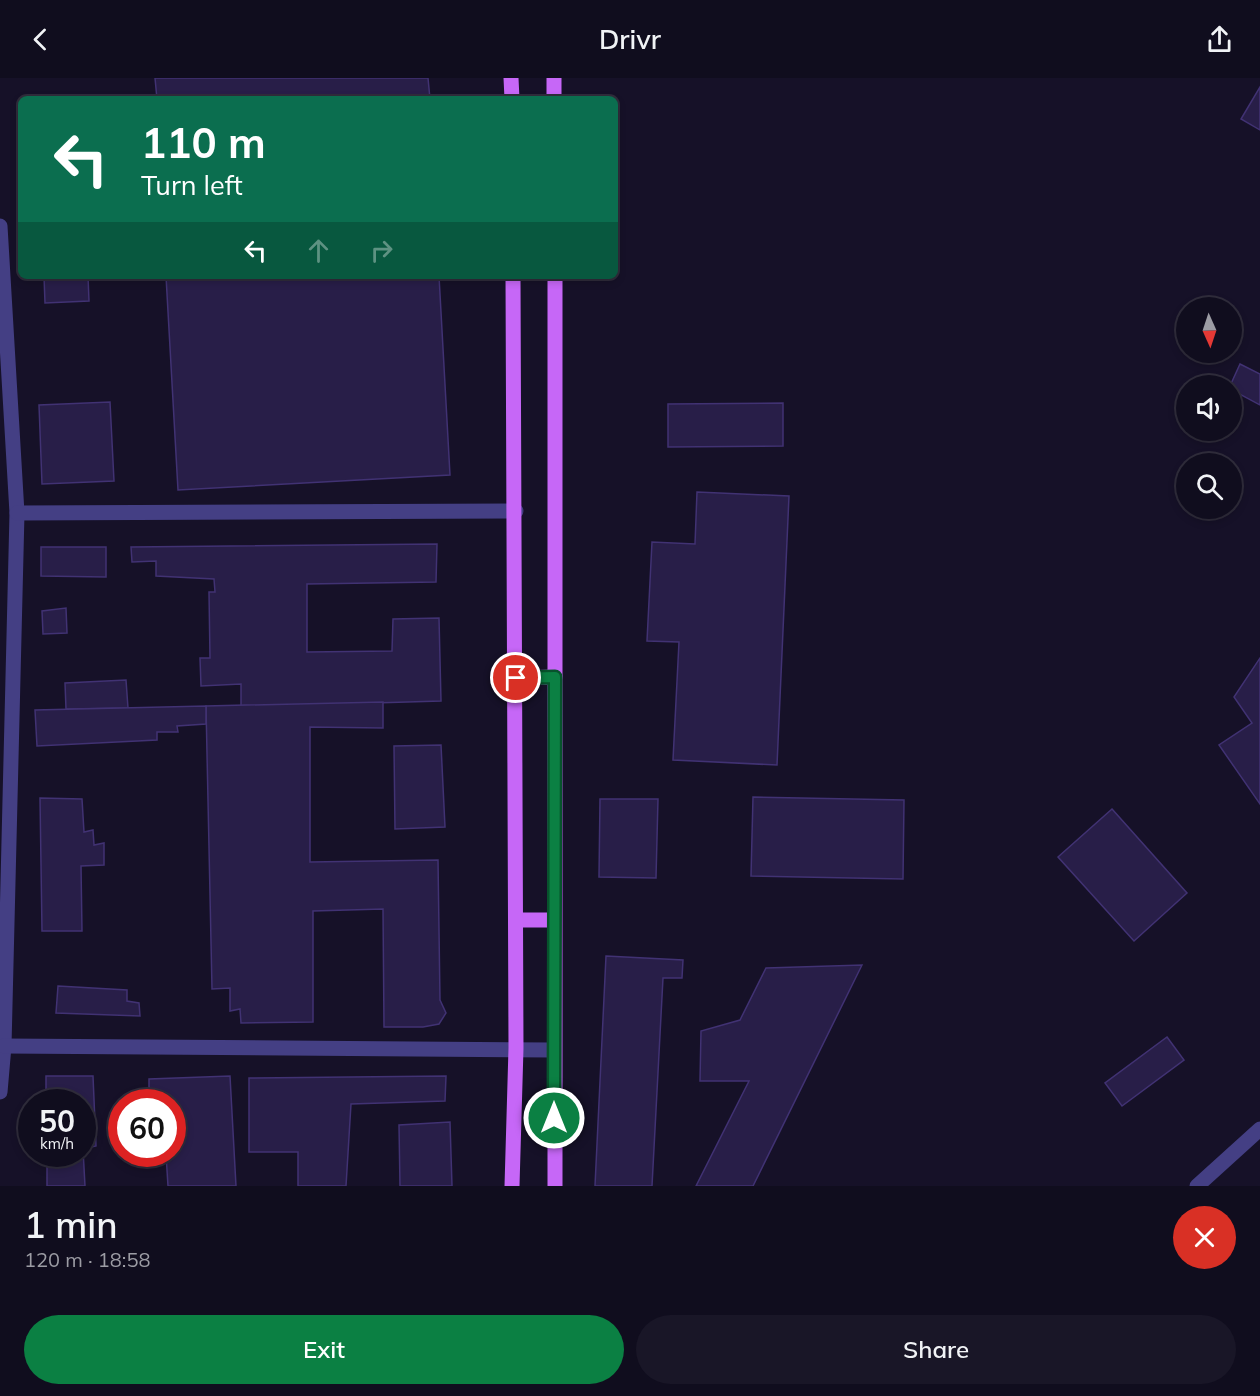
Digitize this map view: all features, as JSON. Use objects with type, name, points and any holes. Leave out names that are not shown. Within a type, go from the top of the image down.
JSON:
[{"type":"main road","points":[[511,78],[512,96]]},
{"type":"main road","points":[[554,78],[554,96]]},
{"type":"main road","points":[[512,1186],[516,1048],[516,511],[513,279]]},
{"type":"main road","points":[[555,279],[555,1186]]},
{"type":"main road","points":[[516,678],[555,677]]},
{"type":"main road","points":[[516,920],[554,920]]},
{"type":"street","points":[[0,226],[18,513],[4,1046],[0,1092]]},
{"type":"street","points":[[18,513],[516,511]]},
{"type":"street","points":[[4,1046],[554,1050]]},
{"type":"street","points":[[1197,1186],[1260,1129]]},
{"type":"building","points":[[155,78],[428,78],[430,96],[157,96]]},
{"type":"building","points":[[1260,87],[1260,130],[1241,119]]},
{"type":"building","points":[[44,279],[88,279],[89,301],[45,303]]},
{"type":"building","points":[[166,279],[439,279],[450,475],[178,490]]},
{"type":"building","points":[[1240,364],[1260,374],[1260,405],[1242,395],[1242,375],[1235,375]]},
{"type":"building","points":[[110,402],[114,481],[42,484],[39,405]]},
{"type":"building","points":[[783,403],[783,446],[668,447],[668,404]]},
{"type":"building","points":[[697,492],[789,496],[777,765],[673,760],[679,642],[647,641],[652,542],[695,544]]},
{"type":"building","points":[[437,544],[436,582],[307,584],[307,652],[392,651],[393,619],[439,618],[441,701],[241,707],[241,684],[201,686],[200,658],[210,658],[209,592],[215,592],[214,579],[156,576],[156,561],[132,562],[131,547]]},
{"type":"building","points":[[41,547],[106,547],[106,577],[41,576]]},
{"type":"building","points":[[66,608],[67,633],[43,634],[42,611]]},
{"type":"building","points":[[1260,658],[1260,804],[1219,745],[1252,723],[1234,697]]},
{"type":"building","points":[[126,680],[128,708],[66,709],[65,683]]},
{"type":"building","points":[[383,702],[383,728],[310,727],[310,862],[438,860],[440,1000],[446,1013],[439,1024],[423,1027],[384,1027],[383,909],[313,911],[313,1022],[241,1023],[240,1009],[230,1011],[230,988],[212,989],[206,706]]},
{"type":"building","points":[[206,706],[206,724],[177,726],[178,732],[157,732],[157,740],[37,746],[35,710]]},
{"type":"building","points":[[441,745],[445,827],[395,829],[394,746]]},
{"type":"building","points":[[753,797],[904,800],[903,879],[751,876]]},
{"type":"building","points":[[40,798],[82,799],[84,832],[93,830],[94,845],[104,843],[104,865],[81,866],[82,931],[42,931]]},
{"type":"building","points":[[600,799],[658,799],[656,878],[599,877]]},
{"type":"building","points":[[1112,809],[1187,893],[1134,941],[1058,857]]},
{"type":"building","points":[[606,956],[683,960],[682,978],[663,978],[652,1186],[595,1186]]},
{"type":"building","points":[[862,965],[753,1186],[696,1186],[749,1081],[700,1081],[701,1031],[740,1020],[766,968]]},
{"type":"building","points":[[58,986],[127,990],[127,1001],[139,1003],[140,1016],[56,1013]]},
{"type":"building","points":[[1167,1037],[1184,1060],[1122,1106],[1105,1083]]},
{"type":"building","points":[[46,1076],[93,1076],[94,1089],[46,1089]]},
{"type":"building","points":[[230,1076],[236,1186],[168,1186],[167,1167],[186,1167],[186,1089],[149,1089],[149,1079]]},
{"type":"building","points":[[446,1076],[445,1101],[351,1104],[346,1186],[298,1186],[298,1152],[249,1152],[249,1078]]},
{"type":"building","points":[[450,1122],[452,1186],[400,1186],[399,1125]]},
{"type":"building","points":[[47,1167],[84,1167],[85,1186],[47,1186]]},
{"type":"route","points":[[516,678],[555,677],[554,1118]]}]
